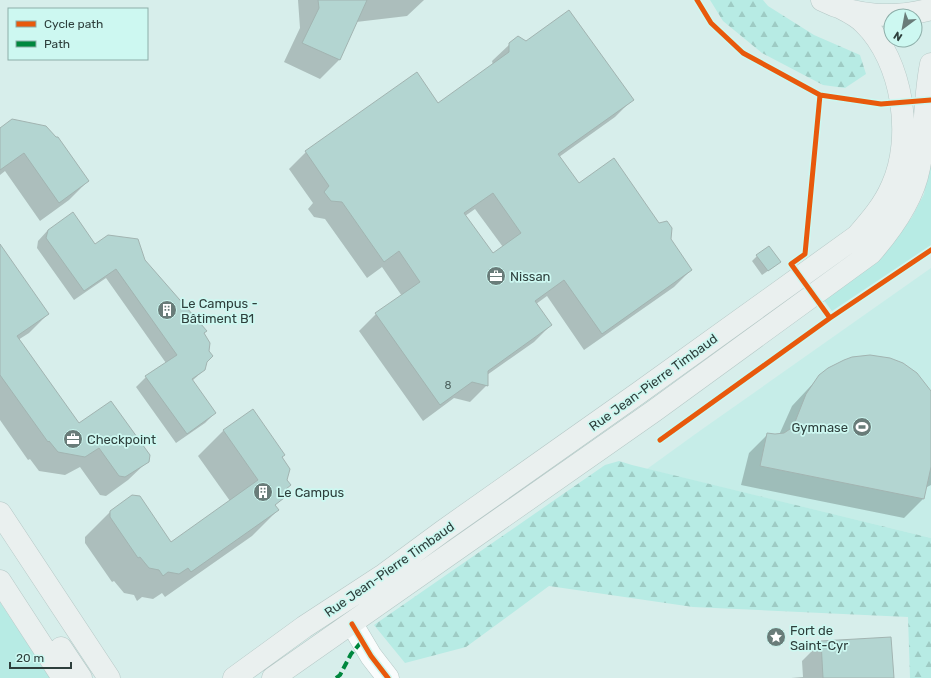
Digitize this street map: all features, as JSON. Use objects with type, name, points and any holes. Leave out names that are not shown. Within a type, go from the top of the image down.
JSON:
[{"type":"main road","points":[[832,4],[867,14],[912,14],[931,9]]},
{"type":"main road","name":"Rue Jean-Pierre Timbaud","points":[[234,678],[304,628],[382,576],[857,236],[873,218],[893,185],[899,165],[903,128],[902,110],[897,80],[884,51],[864,23],[832,4]]},
{"type":"main road","name":"Rue Jean-Pierre Timbaud","points":[[273,678],[654,411],[871,253],[883,240],[905,206],[919,170],[928,78],[931,64]]},
{"type":"main road","points":[[0,513],[109,678]]},
{"type":"main road","points":[[0,581],[63,678]]},
{"type":"main road","points":[[27,622],[48,631],[81,678]]},
{"type":"street","points":[[352,624],[371,656],[388,678]]},
{"type":"shaded area","points":[[931,268],[931,538],[647,469],[701,430]]},
{"type":"green space","points":[[710,0],[763,0],[768,6],[814,35],[860,55],[866,74],[845,88],[823,85],[762,53],[723,21]]},
{"type":"green space","points":[[931,153],[931,245],[832,311],[823,299],[896,239],[912,217],[924,194]]},
{"type":"green space","points":[[619,461],[931,538],[931,678],[910,678],[908,617],[693,607],[549,586],[466,647],[405,663],[374,625],[605,465]]},
{"type":"green space","points":[[0,602],[50,678],[0,678]]},
{"type":"building","points":[[318,0],[367,0],[340,60],[302,43],[319,8]]},
{"type":"building","points":[[569,10],[634,100],[558,154],[579,183],[614,158],[659,223],[667,221],[672,228],[671,239],[692,270],[602,334],[564,280],[535,301],[552,325],[488,371],[488,386],[472,382],[440,405],[375,313],[420,282],[399,251],[384,262],[342,202],[331,201],[324,192],[329,186],[305,151],[417,72],[438,103],[509,52],[509,43],[518,36],[526,41]],"holes":[[[493,193],[521,233],[493,253],[464,213]]]},
{"type":"building","points":[[12,119],[46,126],[56,137],[58,137],[89,181],[59,203],[24,153],[0,170],[0,128]]},
{"type":"building","name":"Le Campus - Bâtiment B1","points":[[73,212],[95,244],[108,235],[138,239],[145,260],[207,331],[204,333],[210,343],[209,351],[213,356],[207,362],[205,370],[192,379],[216,413],[187,434],[145,376],[177,355],[116,269],[84,291],[46,238],[48,230]]},
{"type":"building","points":[[0,244],[49,314],[17,336],[79,423],[111,401],[150,455],[149,462],[125,477],[119,476],[99,448],[85,457],[58,452],[49,441],[48,442],[0,375]]},
{"type":"building","points":[[769,246],[781,262],[768,271],[756,255]]},
{"type":"building","name":"Gymnase","points":[[870,355],[890,358],[903,363],[917,373],[931,391],[931,467],[924,499],[760,466],[767,433],[784,433],[793,427],[806,394],[819,375],[828,368],[844,360],[852,357]]},
{"type":"building","name":"Le Campus","points":[[253,409],[285,455],[282,457],[290,469],[287,480],[291,485],[286,489],[284,498],[275,505],[279,510],[191,572],[188,568],[179,574],[168,572],[163,576],[159,570],[149,568],[140,557],[138,558],[110,517],[110,511],[132,495],[140,496],[171,542],[258,480],[223,430]]},
{"type":"building","points":[[891,637],[894,678],[823,678],[821,641]]},
{"type":"marked path","points":[[336,678],[340,675],[351,654],[363,640]]},
{"type":"cycle path","points":[[697,0],[711,23],[743,53],[820,95],[881,104],[931,100]]},
{"type":"cycle path","points":[[820,95],[805,254],[791,264],[830,318]]},
{"type":"cycle path","points":[[660,440],[830,318],[931,250]]},
{"type":"cycle path","points":[[352,624],[371,656],[388,678]]},
{"type":"place","name":"Nissan","points":[[496,276]]},
{"type":"place","name":"Le Campus - Bâtiment B1","points":[[167,310]]},
{"type":"place","name":"Gymnase","points":[[862,427]]},
{"type":"place","name":"Checkpoint","points":[[73,439]]},
{"type":"place","name":"Le Campus","points":[[263,492]]},
{"type":"place","name":"Fort de Saint-Cyr","points":[[776,637]]}]
